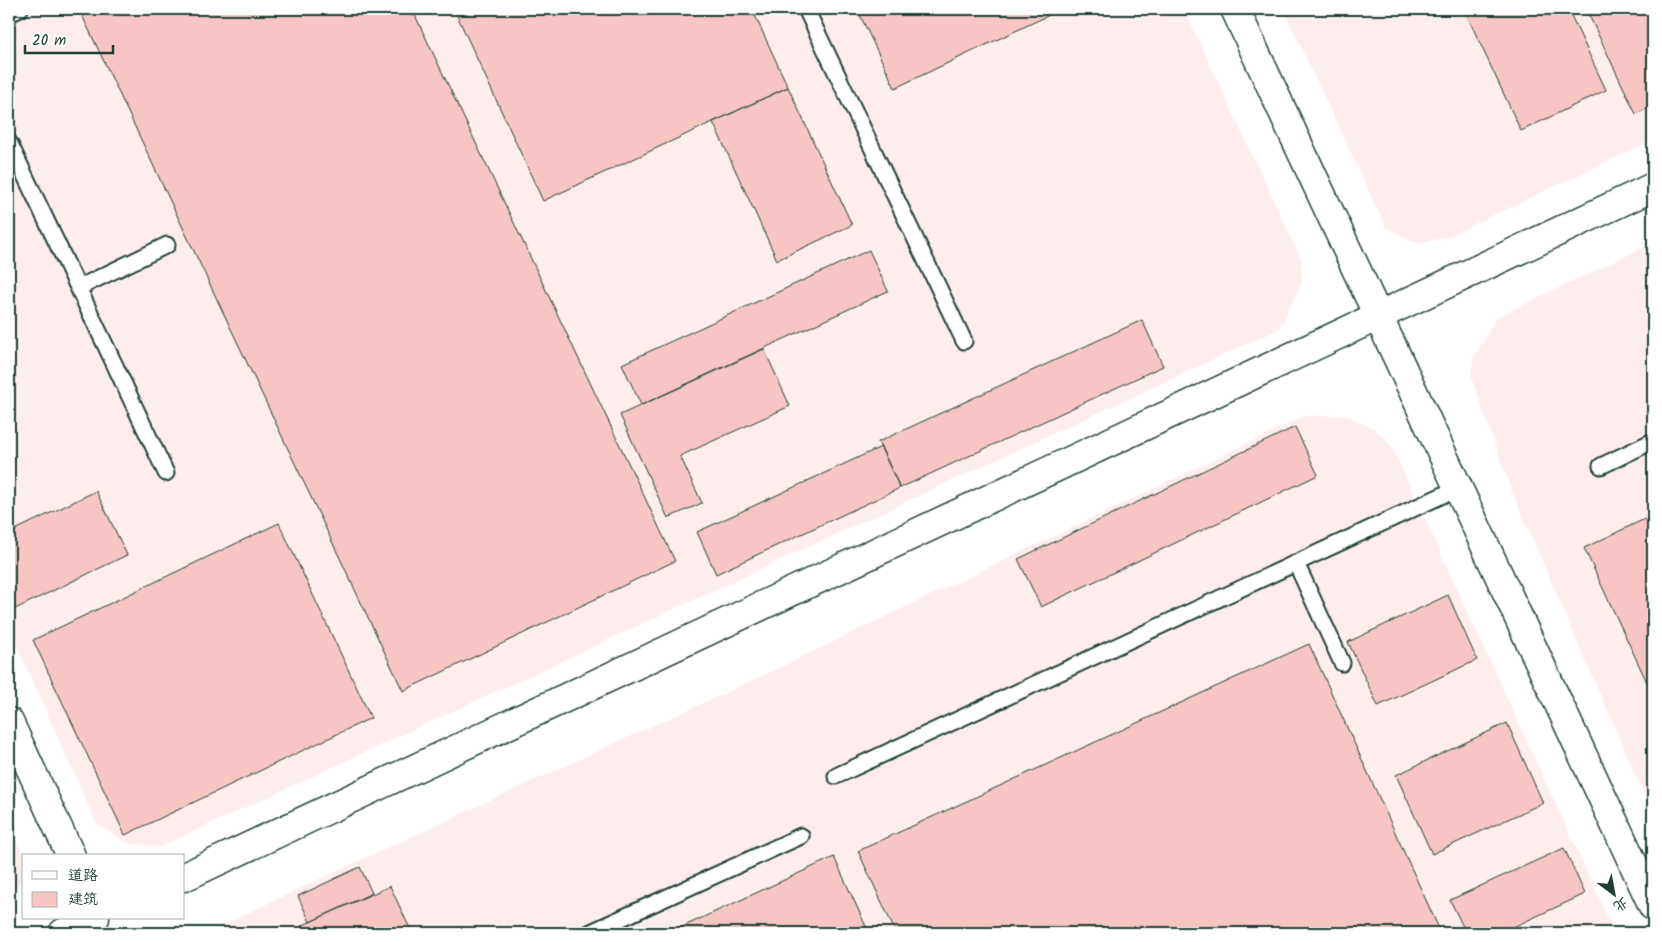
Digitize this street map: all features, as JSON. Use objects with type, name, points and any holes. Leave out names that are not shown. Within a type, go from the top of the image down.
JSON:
[{"type":"street","points":[[1235,9],[1653,906]]},
{"type":"street","points":[[185,877],[1653,187]]},
{"type":"street","points":[[9,722],[71,854]]},
{"type":"street","points":[[63,933],[91,920]]},
{"type":"street","points":[[102,920],[108,933]]},
{"type":"lane","points":[[9,14],[20,9]]},
{"type":"lane","points":[[806,9],[964,341]]},
{"type":"lane","points":[[9,142],[166,473]]},
{"type":"lane","points":[[78,288],[167,245]]},
{"type":"lane","points":[[1601,466],[1653,441]]},
{"type":"lane","points":[[836,776],[1458,488]]},
{"type":"lane","points":[[1296,563],[1342,663]]},
{"type":"lane","points":[[589,933],[800,836]]},
{"type":"shaded area","points":[[9,9],[1184,9],[1302,261],[1301,284],[1279,329],[160,847],[126,843],[96,823],[9,628]]},
{"type":"shaded area","points":[[1283,9],[1653,9],[1653,140],[1449,236],[1420,244],[1386,228]]},
{"type":"shaded area","points":[[1653,243],[1653,815],[1512,492],[1471,377],[1473,359],[1496,318]]},
{"type":"shaded area","points":[[1345,415],[1373,428],[1391,445],[1615,933],[209,933],[341,869],[764,675],[1305,416]]},
{"type":"shaded area","points":[[9,824],[23,854],[22,880],[9,902]]},
{"type":"building","points":[[79,9],[412,9],[675,561],[403,691]]},
{"type":"building","points":[[454,9],[752,9],[788,87],[543,201]]},
{"type":"building","points":[[857,9],[1062,9],[895,88]]},
{"type":"building","points":[[1464,9],[1568,9],[1606,90],[1521,131]]},
{"type":"building","points":[[1586,9],[1653,9],[1653,106],[1636,114]]},
{"type":"building","points":[[788,87],[852,225],[777,260],[713,122]]},
{"type":"building","points":[[869,250],[888,291],[641,405],[622,364]]},
{"type":"building","points":[[1142,320],[1163,366],[900,488],[878,442]]},
{"type":"building","points":[[764,349],[790,406],[680,456],[702,503],[668,518],[620,415]]},
{"type":"building","points":[[1295,427],[1318,475],[1041,607],[1018,559]]},
{"type":"building","points":[[881,447],[900,488],[716,574],[697,532]]},
{"type":"building","points":[[96,491],[127,555],[15,609],[9,596],[9,533]]},
{"type":"building","points":[[1653,515],[1653,695],[1584,548]]},
{"type":"building","points":[[279,523],[371,718],[125,835],[33,640]]},
{"type":"building","points":[[1448,595],[1477,660],[1378,706],[1348,642]]},
{"type":"building","points":[[1309,644],[1441,933],[896,933],[858,851]]},
{"type":"building","points":[[1507,723],[1543,803],[1432,854],[1396,775]]},
{"type":"building","points":[[1564,848],[1585,894],[1500,933],[1466,933],[1450,900]]},
{"type":"building","points":[[834,857],[869,933],[669,933]]},
{"type":"building","points":[[360,867],[372,893],[310,922],[298,896]]},
{"type":"building","points":[[390,886],[412,933],[304,933],[301,926]]}]
